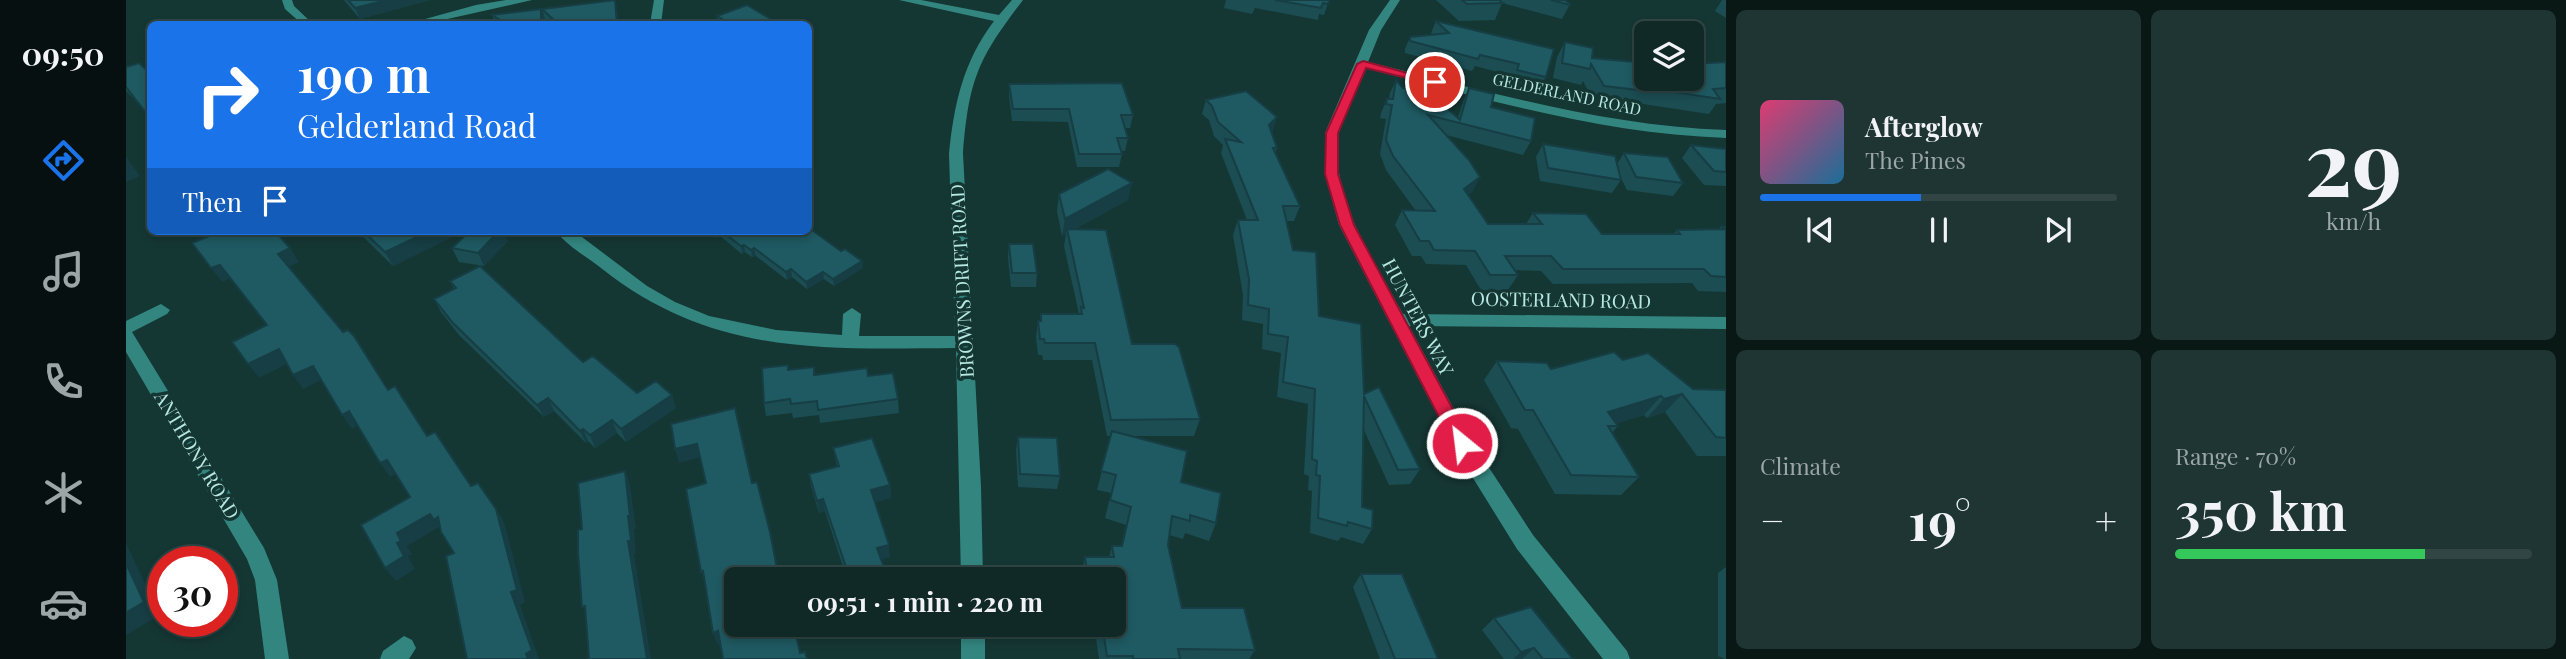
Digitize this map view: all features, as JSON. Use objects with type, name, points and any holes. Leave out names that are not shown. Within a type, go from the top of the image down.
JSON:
[{"type":"street","points":[[287,0],[289,7],[305,21]]},
{"type":"street","points":[[425,21],[475,8],[527,0]]},
{"type":"street","points":[[656,21],[659,0]]},
{"type":"street","points":[[904,0],[1000,19]]},
{"type":"street","name":"BROWNS DRIFT ROAD","points":[[972,567],[956,154],[960,109],[970,69],[1000,19],[1018,0]]},
{"type":"street","name":"HUNTERS WAY","points":[[1395,0],[1375,30],[1332,133],[1332,174],[1347,225],[1462,443],[1525,542],[1618,659]]},
{"type":"street","name":"GELDERLAND ROAD","points":[[1363,64],[1591,120],[1667,132],[1726,134]]},
{"type":"street","points":[[569,235],[636,287],[703,320],[784,337],[850,341],[965,342]]},
{"type":"street","points":[[126,328],[161,310]]},
{"type":"street","points":[[850,341],[852,314]]},
{"type":"street","name":"OOSTERLAND ROAD","points":[[1396,320],[1726,323]]},
{"type":"street","name":"ANTHONY ROAD","points":[[126,337],[256,555],[266,580],[277,659]]},
{"type":"street","points":[[973,637],[973,659]]},
{"type":"building","points":[[348,0],[387,0],[355,8]]},
{"type":"building","points":[[615,0],[617,21],[555,21],[542,9]]},
{"type":"building","points":[[1275,0],[1329,0],[1328,4],[1323,3],[1321,8]]},
{"type":"building","points":[[1462,0],[1499,0],[1503,3],[1467,4]]},
{"type":"building","points":[[1551,0],[1565,0],[1570,5]]},
{"type":"building","points":[[747,5],[774,21],[726,21],[717,16]]},
{"type":"building","points":[[541,9],[541,21],[502,21],[492,15]]},
{"type":"building","points":[[1436,21],[1554,49],[1546,77],[1517,70],[1519,64],[1480,55],[1478,59],[1410,41],[1410,37],[1449,33]]},
{"type":"building","points":[[1565,42],[1593,48],[1592,58],[1634,62],[1634,90],[1604,86],[1591,64],[1590,69],[1562,63]]},
{"type":"building","points":[[1726,62],[1726,88],[1713,89],[1720,99],[1668,91],[1704,91],[1704,63]]},
{"type":"building","points":[[139,63],[147,70],[147,114],[126,87],[126,67]]},
{"type":"building","points":[[1396,80],[1403,88],[1424,87],[1460,120],[1469,88],[1494,94],[1491,107],[1535,118],[1531,141],[1428,115],[1469,160],[1480,177],[1464,189],[1488,224],[1542,224],[1533,213],[1586,214],[1602,234],[1680,234],[1677,230],[1726,227],[1726,277],[1711,276],[1704,269],[1563,269],[1551,256],[1505,256],[1518,275],[1490,275],[1475,251],[1434,250],[1429,241],[1420,241],[1402,210],[1435,211],[1393,156],[1386,140],[1392,105],[1386,104],[1387,99],[1393,99]]},
{"type":"building","points":[[1122,83],[1133,115],[1121,115],[1128,138],[1117,138],[1122,154],[1079,154],[1069,109],[1013,109],[1009,84]]},
{"type":"building","points":[[1246,91],[1277,117],[1269,125],[1277,148],[1273,148],[1300,206],[1283,206],[1293,250],[1316,252],[1319,316],[1361,324],[1364,394],[1379,387],[1420,469],[1398,470],[1364,396],[1362,507],[1373,510],[1372,529],[1318,518],[1320,476],[1316,475],[1317,461],[1312,459],[1315,389],[1283,382],[1288,337],[1268,334],[1269,309],[1248,305],[1249,279],[1238,220],[1258,220],[1225,139],[1241,142],[1218,122],[1212,106],[1206,100]]},
{"type":"building","points":[[1543,144],[1615,156],[1621,180],[1548,168]]},
{"type":"building","points":[[1691,145],[1726,149],[1726,172],[1714,171]]},
{"type":"building","points":[[1624,153],[1668,157],[1683,183],[1636,177]]},
{"type":"building","points":[[1108,169],[1132,183],[1065,219],[1059,194]]},
{"type":"building","points":[[1067,229],[1106,230],[1132,344],[1175,344],[1179,347],[1200,419],[1111,420],[1095,343],[1045,343],[1044,339],[1040,339],[1038,321],[1041,321],[1041,314],[1082,314],[1081,307],[1084,308]]},
{"type":"building","points":[[812,230],[841,251],[845,249],[862,261],[833,279],[823,272],[806,282],[791,269],[786,272],[754,248],[751,250],[726,235],[812,235]]},
{"type":"building","points":[[212,235],[279,235],[290,248],[278,254],[343,332],[348,330],[354,336],[388,390],[395,386],[427,436],[435,432],[471,486],[478,483],[496,509],[517,590],[511,592],[532,650],[526,654],[528,659],[467,659],[446,556],[454,553],[441,532],[438,517],[434,520],[430,514],[397,533],[401,541],[397,543],[404,556],[385,568],[361,525],[410,497],[387,460],[380,463],[349,411],[342,415],[313,366],[293,375],[279,349],[248,364],[232,342],[267,325],[220,265],[211,268],[192,243]]},
{"type":"building","points":[[367,235],[421,235],[385,252]]},
{"type":"building","points":[[466,235],[495,235],[478,253],[452,248]]},
{"type":"building","points":[[1009,244],[1033,244],[1037,273],[1012,273]]},
{"type":"building","points":[[480,266],[583,362],[593,356],[637,393],[656,381],[672,395],[621,429],[612,420],[590,435],[583,429],[580,431],[548,398],[537,405],[453,323],[434,299],[456,288],[450,281]]},
{"type":"building","points":[[1614,352],[1623,360],[1648,353],[1693,389],[1726,390],[1726,438],[1716,437],[1682,394],[1664,399],[1661,396],[1608,412],[1618,426],[1608,426],[1639,477],[1571,475],[1533,410],[1525,410],[1497,361],[1547,363],[1551,369]]},
{"type":"building","points":[[788,365],[788,370],[814,367],[814,375],[867,368],[868,376],[893,373],[898,399],[818,410],[817,401],[791,404],[790,399],[764,403],[762,368]]},
{"type":"building","points":[[735,408],[752,483],[757,482],[777,567],[724,567],[724,637],[797,637],[800,653],[805,652],[807,659],[723,659],[718,631],[713,633],[686,489],[706,483],[697,444],[675,449],[671,424]]},
{"type":"building","points":[[1112,431],[1187,451],[1181,482],[1221,493],[1216,523],[1190,515],[1190,521],[1172,516],[1168,545],[1182,608],[1244,608],[1255,650],[1178,649],[1180,659],[1107,656],[1104,637],[1126,637],[1126,567],[1086,567],[1085,557],[1114,557],[1112,546],[1122,546],[1131,507],[1110,500],[1116,475],[1101,471]]},
{"type":"building","points":[[1018,437],[1057,438],[1060,476],[1020,474]]},
{"type":"building","points":[[872,438],[890,485],[871,490],[889,545],[877,548],[884,567],[846,567],[823,499],[817,501],[809,474],[839,466],[833,448]]},
{"type":"building","points":[[625,471],[630,516],[631,541],[628,541],[647,659],[589,659],[578,553],[578,530],[582,529],[578,483]]},
{"type":"building","points":[[126,563],[144,602],[126,613]]},
{"type":"building","points":[[1361,574],[1402,574],[1438,659],[1395,659]]},
{"type":"building","points":[[1531,607],[1573,659],[1543,659],[1534,648],[1521,652],[1494,618]]},
{"type":"route","points":[[1435,82],[1363,64],[1332,133],[1332,174],[1347,225],[1462,443]]}]
